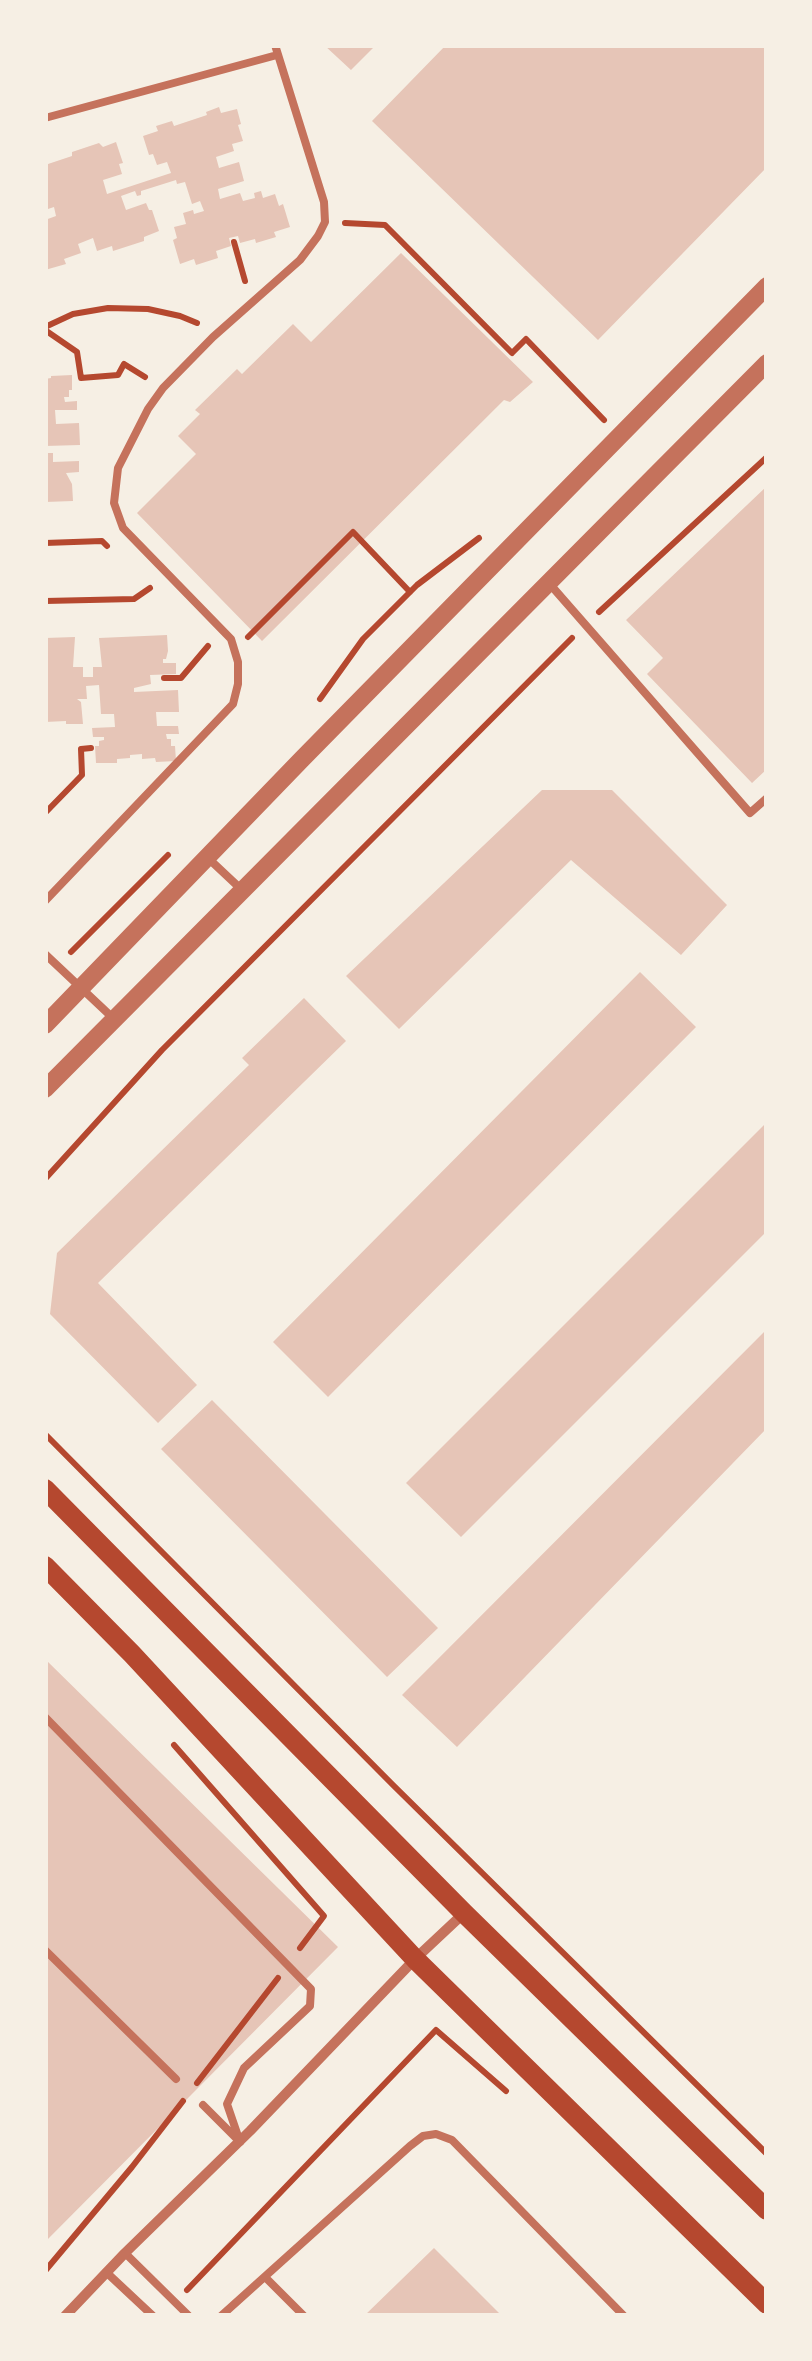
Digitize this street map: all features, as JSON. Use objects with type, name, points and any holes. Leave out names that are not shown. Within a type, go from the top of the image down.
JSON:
[{"type":"main road","points":[[45,1489],[464,1913],[767,2210]]},
{"type":"main road","points":[[45,1566],[132,1654],[415,1959],[767,2304]]},
{"type":"street","points":[[45,1026],[767,286]]},
{"type":"street","points":[[45,1089],[767,363]]},
{"type":"street","points":[[65,2316],[464,1913]]},
{"type":"lane","points":[[45,118],[276,50],[324,202],[325,222],[300,260],[213,337],[163,388],[118,468],[114,502],[123,528],[231,639],[238,662],[233,704],[45,901]]},
{"type":"lane","points":[[548,582],[750,813],[767,798]]},
{"type":"lane","points":[[208,858],[242,890]]},
{"type":"lane","points":[[45,954],[114,1020]]},
{"type":"lane","points":[[45,1717],[311,1989],[310,2006],[244,2068],[226,2104],[240,2142]]},
{"type":"lane","points":[[45,1950],[176,2079]]},
{"type":"lane","points":[[203,2105],[240,2142]]},
{"type":"lane","points":[[221,2316],[410,2146],[423,2136],[436,2134],[452,2140],[624,2316]]},
{"type":"lane","points":[[125,2253],[189,2316]]},
{"type":"lane","points":[[106,2272],[153,2316]]},
{"type":"lane","points":[[265,2278],[304,2316]]},
{"type":"path","points":[[325,222],[385,225],[512,353],[526,339],[605,422]]},
{"type":"path","points":[[234,242],[245,281],[261,294]]},
{"type":"path","points":[[163,388],[124,364],[118,375],[81,378],[77,352],[45,328],[72,314],[108,308],[148,309],[197,323],[213,337]]},
{"type":"path","points":[[45,1179],[162,1050],[586,624],[767,457]]},
{"type":"path","points":[[235,640],[248,637],[353,532],[410,592]]},
{"type":"path","points":[[45,543],[102,541],[114,552]]},
{"type":"path","points":[[138,576],[161,600]]},
{"type":"path","points":[[45,601],[134,598],[150,588]]},
{"type":"path","points":[[197,635],[208,647]]},
{"type":"path","points":[[164,678],[181,678],[208,647],[222,644]]},
{"type":"path","points":[[45,813],[82,775],[81,749],[91,748]]},
{"type":"path","points":[[45,1434],[767,2154]]},
{"type":"path","points":[[172,1742],[324,1916]]},
{"type":"path","points":[[176,2303],[436,2030]]},
{"type":"building","points":[[324,45],[376,45],[351,70]]},
{"type":"building","points":[[446,45],[767,45],[767,167],[598,340],[372,121]]},
{"type":"building","points":[[219,107],[221,113],[237,109],[243,141],[232,144],[234,151],[216,157],[219,168],[239,162],[244,181],[218,189],[220,199],[240,193],[243,201],[255,198],[254,193],[261,191],[263,198],[275,194],[279,206],[283,204],[290,227],[274,232],[276,237],[256,243],[255,239],[240,243],[238,236],[229,238],[231,246],[216,251],[218,258],[196,265],[194,259],[180,264],[173,240],[177,238],[174,227],[186,224],[183,213],[204,211],[200,201],[192,204],[185,182],[177,184],[176,180],[141,191],[141,195],[137,196],[135,191],[121,196],[126,210],[146,203],[159,231],[144,237],[144,241],[113,251],[112,246],[97,251],[93,238],[78,244],[81,253],[64,259],[66,264],[45,270],[45,220],[56,216],[54,207],[45,210],[45,165],[99,143],[103,147],[116,142],[123,163],[119,164],[122,174],[103,180],[107,194],[171,173],[167,162],[157,165],[153,154],[149,155],[143,136],[158,131],[156,126],[172,121],[174,126]]},
{"type":"building","points":[[401,253],[533,382],[510,402],[504,400],[262,641],[137,513],[196,454],[178,436],[200,414],[195,410],[237,369],[242,374],[293,324],[311,342]]},
{"type":"building","points":[[72,375],[72,390],[69,397],[64,397],[65,402],[77,401],[77,410],[55,410],[56,424],[79,423],[80,445],[45,446],[45,379]]},
{"type":"building","points":[[45,453],[53,453],[53,462],[79,461],[79,472],[66,473],[72,484],[73,501],[45,502]]},
{"type":"building","points":[[767,486],[767,769],[752,783],[647,674],[663,658],[626,620]]},
{"type":"building","points":[[167,635],[168,651],[163,663],[176,663],[176,674],[150,675],[151,684],[134,688],[134,692],[178,690],[179,712],[156,712],[157,726],[178,726],[179,734],[166,734],[171,746],[175,746],[176,761],[156,762],[155,758],[142,759],[142,754],[117,759],[117,763],[96,763],[95,746],[104,737],[93,737],[92,728],[115,727],[114,714],[101,714],[99,685],[86,686],[87,699],[77,699],[81,702],[83,724],[45,722],[45,638],[75,637],[73,667],[83,667],[83,677],[93,677],[93,667],[102,667],[99,638]]},
{"type":"building","points":[[542,790],[612,790],[727,905],[681,955],[571,860],[399,1029],[346,976]]},
{"type":"building","points":[[640,972],[696,1027],[328,1397],[273,1342]]},
{"type":"building","points":[[304,998],[346,1041],[98,1283],[197,1385],[158,1423],[50,1314],[57,1253],[249,1065],[242,1058]]},
{"type":"building","points":[[767,1122],[767,1231],[461,1537],[406,1483]]},
{"type":"building","points":[[767,1329],[767,1428],[457,1747],[402,1695]]},
{"type":"building","points":[[212,1400],[438,1628],[387,1677],[161,1449]]},
{"type":"building","points":[[45,1659],[338,1947],[45,2242]]},
{"type":"building","points":[[434,2248],[502,2316],[364,2316]]}]
